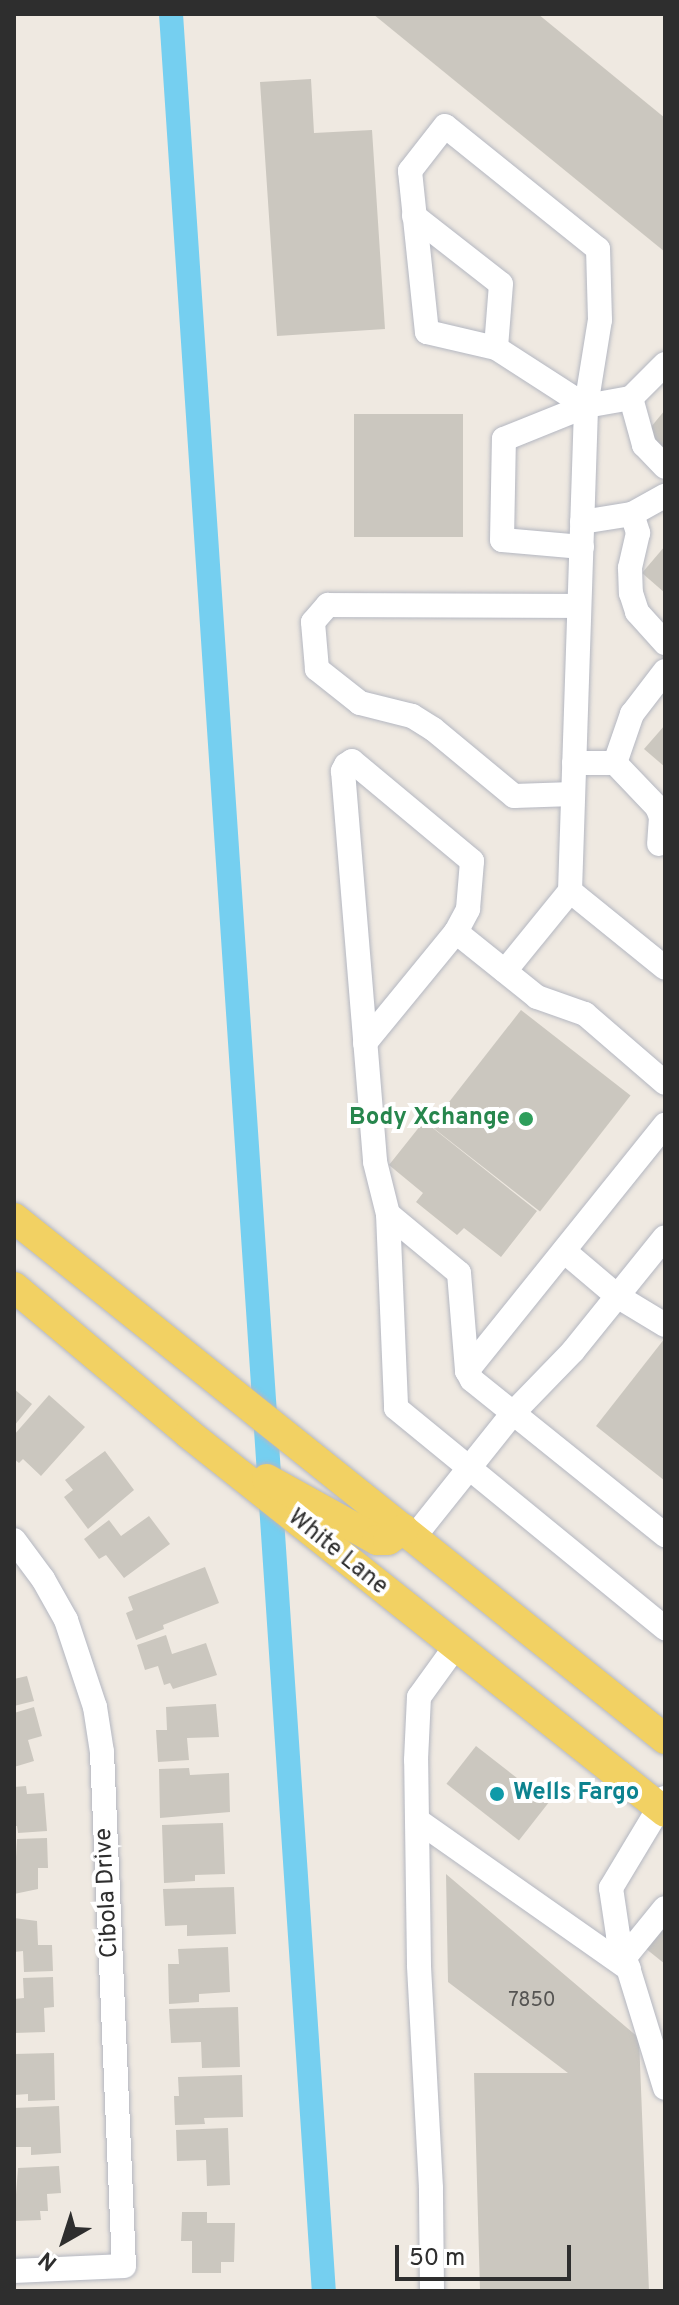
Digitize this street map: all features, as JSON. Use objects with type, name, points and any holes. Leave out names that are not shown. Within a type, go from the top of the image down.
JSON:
[{"type":"main road","points":[[14,1218],[224,1385],[366,1517]]},
{"type":"main road","name":"White Lane","points":[[14,1287],[343,1558],[663,1806]]},
{"type":"main road","points":[[189,1434],[366,1517],[409,1533],[665,1739]]},
{"type":"street","points":[[505,971],[570,891],[586,406],[600,320],[598,249],[445,126],[410,171],[427,332],[496,348],[586,406]]},
{"type":"street","points":[[414,216],[501,284],[496,348]]},
{"type":"street","points":[[582,547],[502,540],[504,439],[586,406],[631,398],[665,364]]},
{"type":"street","points":[[631,398],[644,445],[665,467]]},
{"type":"street","points":[[582,522],[632,514],[665,496]]},
{"type":"street","points":[[632,514],[638,533],[630,568],[631,593],[637,612],[665,643]]},
{"type":"street","points":[[573,794],[514,796],[433,729],[412,716],[360,703],[317,669],[313,622],[328,605],[579,606]]},
{"type":"street","points":[[615,763],[632,714],[665,671]]},
{"type":"street","points":[[365,1043],[456,932],[468,909],[472,861],[352,761],[343,771],[365,1043],[375,1162],[388,1214],[396,1408],[665,1628]]},
{"type":"street","points":[[574,763],[615,763],[662,810],[659,844]]},
{"type":"street","points":[[570,891],[665,968]]},
{"type":"street","points":[[456,932],[543,1000],[585,1014],[661,1071]]},
{"type":"street","points":[[467,1371],[665,1125]]},
{"type":"street","points":[[388,1214],[459,1273],[467,1371],[472,1380],[665,1535]]},
{"type":"street","points":[[409,1533],[469,1469],[513,1413],[573,1351],[665,1237]]},
{"type":"street","points":[[564,1251],[617,1296],[665,1325]]},
{"type":"street","name":"Cibola Drive","points":[[14,1540],[43,1579],[66,1620],[83,1663],[95,1707],[102,1752],[124,2266],[14,2271]]},
{"type":"street","points":[[432,2291],[417,1820],[419,1697],[455,1647]]},
{"type":"street","points":[[663,1806],[611,1888],[627,1963],[656,2032],[665,2088]]},
{"type":"street","points":[[417,1820],[627,1963]]},
{"type":"street","points":[[627,1963],[665,1908]]},
{"type":"building","points":[[373,14],[538,14],[665,118],[665,252]]},
{"type":"building","points":[[311,79],[314,133],[372,130],[385,329],[277,336],[260,82]]},
{"type":"building","points":[[665,410],[665,448],[646,433]]},
{"type":"building","points":[[354,414],[463,414],[463,537],[354,537]]},
{"type":"building","points":[[665,546],[665,593],[642,573]]},
{"type":"building","points":[[665,725],[665,767],[644,749]]},
{"type":"building","points":[[521,1010],[631,1096],[540,1211],[430,1126]]},
{"type":"building","points":[[424,1121],[537,1211],[501,1257],[464,1228],[457,1235],[416,1202],[423,1193],[389,1165]]},
{"type":"building","points":[[665,1338],[665,1481],[596,1426]]},
{"type":"building","points":[[14,1389],[32,1404],[14,1426]]},
{"type":"building","points":[[49,1395],[85,1427],[41,1476],[23,1459],[19,1463],[14,1459],[14,1435]]},
{"type":"building","points":[[105,1451],[134,1490],[88,1529],[64,1497],[73,1490],[65,1480]]},
{"type":"building","points":[[149,1516],[170,1544],[124,1578],[106,1555],[99,1559],[84,1539],[109,1520],[121,1536]]},
{"type":"building","points":[[205,1567],[219,1603],[163,1625],[164,1629],[136,1640],[126,1613],[133,1610],[128,1597]]},
{"type":"building","points":[[166,1635],[172,1654],[206,1643],[217,1675],[173,1689],[170,1683],[164,1685],[158,1666],[145,1670],[137,1645]]},
{"type":"building","points":[[27,1676],[34,1701],[14,1706],[14,1679]]},
{"type":"building","points":[[216,1704],[219,1737],[187,1738],[189,1760],[158,1762],[156,1730],[167,1730],[166,1707]]},
{"type":"building","points":[[34,1707],[42,1736],[28,1740],[34,1761],[14,1767],[14,1713]]},
{"type":"building","name":"Wells Fargo","points":[[476,1746],[548,1803],[519,1840],[446,1784]]},
{"type":"building","points":[[189,1768],[190,1775],[229,1773],[230,1812],[160,1818],[159,1769]]},
{"type":"building","points":[[26,1786],[27,1794],[44,1793],[47,1831],[18,1833],[17,1826],[14,1826],[14,1787]]},
{"type":"building","points":[[223,1823],[225,1874],[195,1875],[195,1881],[164,1883],[162,1825]]},
{"type":"building","points":[[47,1838],[48,1868],[38,1868],[38,1889],[14,1894],[17,1839]]},
{"type":"building","points":[[446,1874],[639,2038],[649,2291],[480,2291],[474,2073],[568,2073],[448,1982]]},
{"type":"building","points":[[234,1887],[236,1934],[187,1936],[187,1925],[165,1926],[163,1889]]},
{"type":"building","points":[[14,1918],[37,1921],[38,1945],[52,1945],[53,1971],[24,1972],[23,1951],[14,1952]]},
{"type":"building","points":[[665,1923],[665,1964],[645,1948]]},
{"type":"building","points":[[228,1947],[230,1992],[199,1994],[199,2002],[169,2004],[168,1964],[179,1964],[178,1949]]},
{"type":"building","points":[[53,1977],[54,2007],[44,2008],[45,2032],[14,2033],[14,1999],[24,1998],[23,1978]]},
{"type":"building","points":[[238,2007],[240,2067],[202,2068],[201,2042],[171,2043],[169,2009]]},
{"type":"building","points":[[54,2053],[55,2100],[28,2101],[28,2094],[14,2095],[14,2054]]},
{"type":"building","points":[[242,2075],[243,2117],[204,2118],[205,2124],[175,2125],[174,2096],[179,2096],[178,2077]]},
{"type":"building","points":[[59,2106],[61,2153],[31,2155],[31,2147],[14,2147],[14,2108]]},
{"type":"building","points":[[228,2128],[230,2185],[207,2186],[206,2160],[177,2161],[176,2130]]},
{"type":"building","points":[[59,2166],[61,2193],[47,2194],[48,2211],[40,2211],[41,2220],[14,2221],[18,2168]]},
{"type":"building","points":[[182,2212],[207,2212],[207,2223],[235,2223],[234,2262],[221,2262],[221,2273],[192,2273],[192,2241],[181,2241]]},
{"type":"waterway","points":[[171,14],[324,2291]]},
{"type":"place","name":"Body Xchange","points":[[526,1119]]},
{"type":"place","name":"Wells Fargo","points":[[497,1794]]}]
